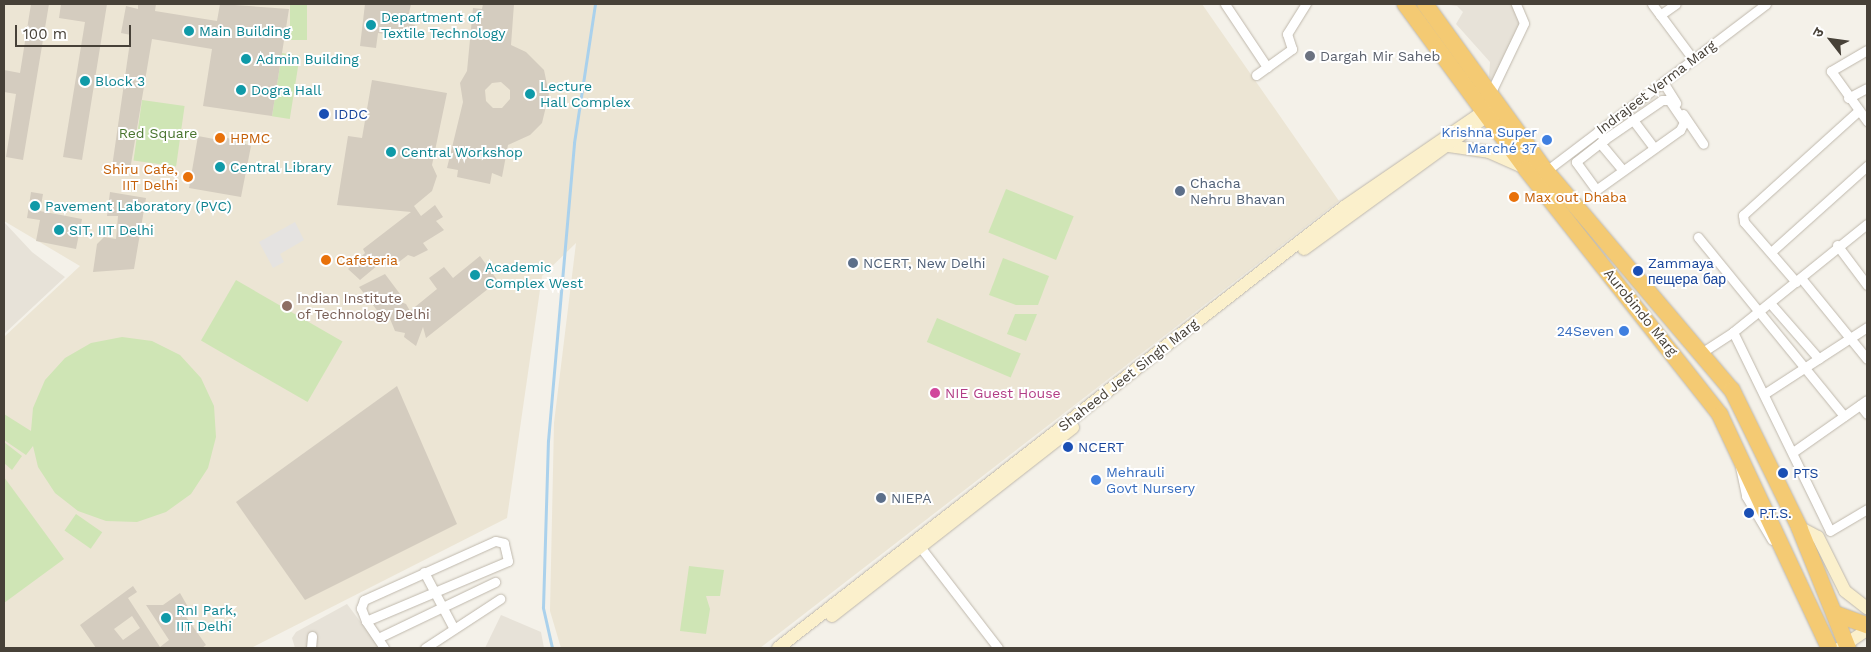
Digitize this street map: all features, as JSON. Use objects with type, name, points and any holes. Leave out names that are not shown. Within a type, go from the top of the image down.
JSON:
[{"type":"highway","name":"Aurobindo Marg","points":[[1405,4],[1491,106],[1512,125],[1546,171],[1701,353],[1746,415],[1799,526],[1836,614],[1845,647]]},
{"type":"highway","name":"Aurobindo Marg","points":[[1425,4],[1491,106],[1526,169],[1690,373],[1720,415],[1784,556],[1829,648]]},
{"type":"highway","points":[[1836,614],[1867,625]]},
{"type":"main road","name":"Shaheed Jeet Singh Marg","points":[[778,648],[918,544],[1250,290],[1449,146],[1491,106]]},
{"type":"main road","name":"Shaheed Jeet Singh Marg","points":[[791,648],[918,544],[1344,207],[1491,106]]},
{"type":"main road","points":[[1449,146],[1489,152],[1526,169]]},
{"type":"main road","points":[[1799,526],[1818,537],[1845,591],[1867,608]]},
{"type":"main road","points":[[1845,647],[1867,630]]},
{"type":"street","points":[[1225,4],[1267,67]]},
{"type":"street","points":[[1256,75],[1292,49],[1287,34],[1306,4]]},
{"type":"street","points":[[1491,106],[1524,23],[1516,4]]},
{"type":"street","points":[[1652,4],[1693,59]]},
{"type":"street","points":[[1660,15],[1676,4]]},
{"type":"street","name":"Indrajeet Verma Marg","points":[[1546,171],[1766,4]]},
{"type":"street","points":[[1867,50],[1832,70],[1848,98],[1867,121]]},
{"type":"street","points":[[1663,82],[1703,144]]},
{"type":"street","points":[[1848,98],[1867,88]]},
{"type":"street","points":[[1662,100],[1669,100],[1683,126],[1596,190],[1592,188],[1576,162],[1603,141],[1662,100]]},
{"type":"street","points":[[1858,111],[1744,212],[1744,222],[1851,338],[1867,359]]},
{"type":"street","points":[[1633,120],[1654,148]]},
{"type":"street","points":[[1598,131],[1623,170]]},
{"type":"street","points":[[1770,252],[1867,166]]},
{"type":"street","points":[[1701,353],[1733,332],[1798,280],[1837,245],[1867,224]]},
{"type":"street","points":[[1698,237],[1844,416]]},
{"type":"street","points":[[1837,245],[1867,285]]},
{"type":"street","points":[[1770,303],[1819,360]]},
{"type":"street","points":[[1764,394],[1867,327]]},
{"type":"street","points":[[1733,332],[1830,530],[1867,509]]},
{"type":"street","points":[[1793,452],[1864,403],[1867,414]]},
{"type":"street","points":[[366,621],[508,562],[504,543],[495,541],[364,600],[361,605],[366,621],[384,648]]},
{"type":"street","points":[[918,544],[998,648]]},
{"type":"street","points":[[424,572],[453,626]]},
{"type":"street","points":[[378,638],[495,582]]},
{"type":"street","points":[[424,648],[453,626],[500,599]]},
{"type":"street","points":[[311,648],[312,636]]},
{"type":"shaded area","points":[[4,4],[1202,4],[1339,201],[760,648],[561,648],[550,611],[554,423],[576,243],[542,276],[507,518],[251,648],[4,648],[4,337],[80,266],[4,221]]},
{"type":"shaded area","points":[[1442,4],[1511,4],[1523,21],[1495,83],[1489,77],[1490,62],[1456,24],[1463,12],[1457,6]]},
{"type":"shaded area","points":[[4,222],[32,252],[65,277],[4,334]]},
{"type":"shaded area","points":[[295,222],[304,240],[280,254],[284,262],[273,268],[259,242]]},
{"type":"shaded area","points":[[347,604],[380,648],[295,648],[292,638],[296,632]]},
{"type":"shaded area","points":[[501,615],[541,632],[544,648],[485,648]]},
{"type":"green space","points":[[290,4],[307,4],[307,40],[290,40]]},
{"type":"green space","points":[[282,53],[300,56],[290,119],[272,116]]},
{"type":"green space","name":"Red Square","points":[[142,100],[185,106],[176,166],[134,160]]},
{"type":"green space","points":[[1006,189],[1074,216],[1056,260],[988,233]]},
{"type":"green space","points":[[1003,258],[1049,276],[1038,305],[1016,305],[989,295]]},
{"type":"green space","points":[[236,280],[343,342],[308,402],[201,341]]},
{"type":"green space","points":[[1015,314],[1037,314],[1026,341],[1007,334]]},
{"type":"green space","points":[[937,318],[1021,354],[1011,377],[927,342]]},
{"type":"green space","points":[[122,337],[152,341],[180,355],[201,378],[214,406],[216,437],[208,468],[191,494],[166,512],[137,522],[106,521],[78,511],[55,493],[38,467],[33,446],[26,455],[4,440],[4,414],[31,431],[33,408],[45,380],[65,358],[91,343]]},
{"type":"green space","points":[[4,442],[22,456],[12,470],[4,463]]},
{"type":"green space","points":[[4,477],[64,559],[4,603]]},
{"type":"green space","points":[[76,514],[102,532],[91,549],[65,530]]},
{"type":"green space","points":[[689,566],[724,570],[720,596],[706,596],[710,609],[706,634],[680,631]]},
{"type":"building","points":[[31,4],[49,4],[23,160],[6,157],[16,94],[4,92],[4,70],[20,73]]},
{"type":"building","name":"Block 3","points":[[61,4],[107,4],[82,160],[63,157],[85,22],[59,18]]},
{"type":"building","points":[[138,4],[156,4],[155,11],[217,21],[220,4],[289,9],[272,116],[203,106],[212,49],[152,39],[130,170],[112,167],[131,35],[121,33],[126,6],[138,9]]},
{"type":"building","points":[[365,4],[411,4],[407,23],[415,25],[412,38],[378,33],[376,48],[360,46]]},
{"type":"building","name":"Lecture Hall Complex","points":[[483,4],[514,4],[511,45],[526,52],[544,70],[549,94],[542,123],[530,135],[508,145],[502,177],[492,173],[490,184],[457,177],[458,170],[447,168],[463,102],[460,83],[467,71],[473,8],[482,9]],"holes":[[[501,82],[510,90],[510,99],[502,108],[493,108],[486,101],[485,90],[492,83]]]},
{"type":"building","name":"Central Workshop","points":[[372,80],[447,93],[432,165],[437,176],[432,191],[414,206],[421,216],[435,205],[443,217],[436,221],[444,230],[423,243],[428,250],[414,257],[408,255],[391,268],[384,260],[360,280],[348,269],[365,253],[363,249],[411,212],[337,205],[348,136],[362,138]]},
{"type":"building","name":"Central Library","points":[[219,135],[251,146],[241,197],[189,188],[198,136],[214,139]]},
{"type":"building","name":"SIT, IIT Delhi","points":[[31,192],[43,194],[40,211],[82,219],[76,249],[36,241],[40,220],[27,218]]},
{"type":"building","points":[[110,192],[146,198],[134,269],[93,272],[97,244],[104,237],[116,239],[118,216],[107,216]]},
{"type":"building","points":[[480,256],[498,281],[426,338],[423,327],[416,346],[404,337],[405,333],[395,331],[388,314],[383,318],[359,287],[385,274],[400,294],[388,297],[406,304],[410,311],[437,289],[429,278],[444,267],[453,278]]},
{"type":"building","points":[[397,386],[457,524],[305,600],[236,502]]},
{"type":"building","name":"RnI Park, IIT Delhi","points":[[133,586],[137,592],[128,598],[160,647],[169,640],[146,605],[163,605],[180,593],[188,607],[182,611],[206,645],[202,648],[96,648],[80,625]],"holes":[[[132,616],[140,628],[123,640],[114,629]]]},
{"type":"waterway","points":[[552,648],[543,608],[548,441],[574,143],[595,4]]},
{"type":"place","name":"Department of Textile Technology","points":[[371,25]]},
{"type":"place","name":"Main Building","points":[[189,31]]},
{"type":"place","name":"Dargah Mir Saheb","points":[[1310,56]]},
{"type":"place","name":"Admin Building","points":[[246,59]]},
{"type":"place","name":"Block 3","points":[[85,81]]},
{"type":"place","name":"Dogra Hall","points":[[241,90]]},
{"type":"place","name":"Lecture Hall Complex","points":[[530,94]]},
{"type":"place","name":"IDDC","points":[[324,114]]},
{"type":"place","name":"HPMC","points":[[220,138]]},
{"type":"place","name":"Krishna Super Marché 37","points":[[1547,140]]},
{"type":"place","name":"Central Workshop","points":[[391,152]]},
{"type":"place","name":"Central Library","points":[[220,167]]},
{"type":"place","name":"Shiru Cafe, IIT Delhi","points":[[188,177]]},
{"type":"place","name":"Chacha Nehru Bhavan","points":[[1180,191]]},
{"type":"place","name":"Max out Dhaba","points":[[1514,197]]},
{"type":"place","name":"Pavement Laboratory (PVC)","points":[[35,206]]},
{"type":"place","name":"SIT, IIT Delhi","points":[[59,230]]},
{"type":"place","name":"Cafeteria","points":[[326,260]]},
{"type":"place","name":"NCERT, New Delhi","points":[[853,263]]},
{"type":"place","name":"Zammaya пещера бар","points":[[1638,271]]},
{"type":"place","name":"Academic Complex West","points":[[475,275]]},
{"type":"place","name":"Indian Institute of Technology Delhi","points":[[287,306]]},
{"type":"place","name":"24Seven","points":[[1624,331]]},
{"type":"place","name":"NIE Guest House","points":[[935,393]]},
{"type":"place","name":"NCERT","points":[[1068,447]]},
{"type":"place","name":"PTS","points":[[1783,473]]},
{"type":"place","name":"Mehrauli Govt Nursery","points":[[1096,480]]},
{"type":"place","name":"NIEPA","points":[[881,498]]},
{"type":"place","name":"P.T.S.","points":[[1749,513]]},
{"type":"place","name":"RnI Park, IIT Delhi","points":[[166,618]]}]
